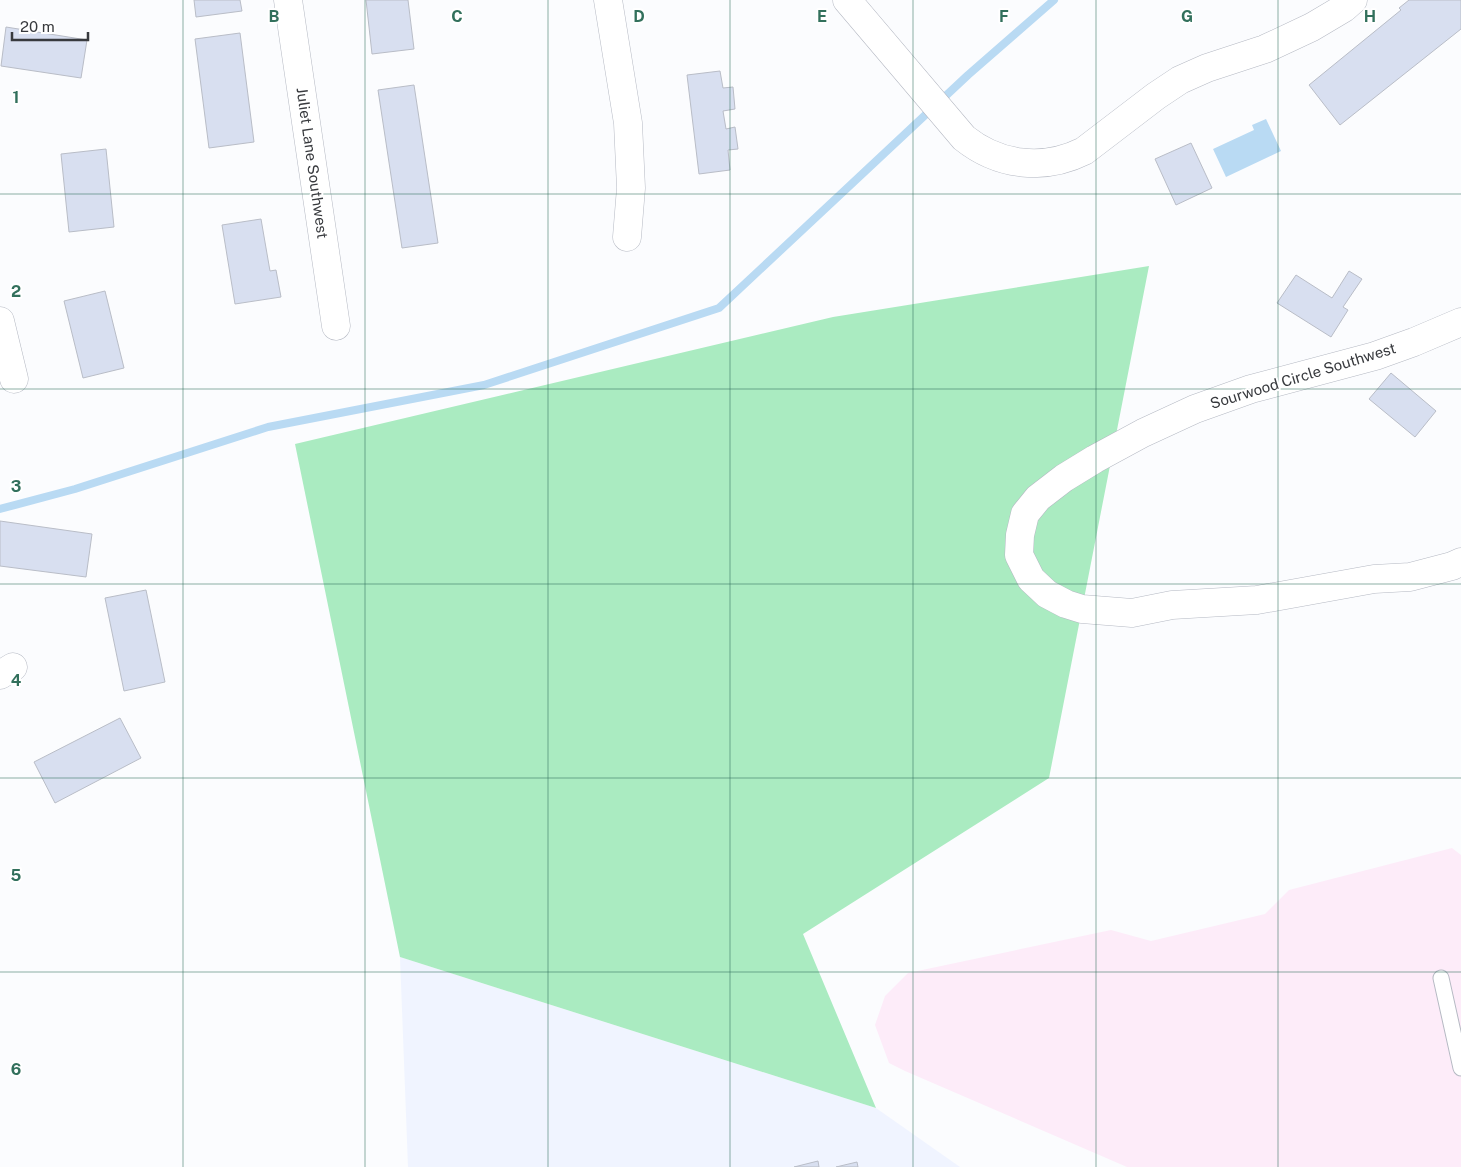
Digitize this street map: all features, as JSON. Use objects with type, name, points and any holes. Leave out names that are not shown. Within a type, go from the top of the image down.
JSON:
[{"type":"street","name":"Juliet Lane Southwest","points":[[288,0],[336,326]]},
{"type":"street","points":[[608,0],[628,123],[631,188],[627,237]]},
{"type":"street","points":[[847,0],[964,138],[994,157],[1043,163],[1084,151],[1180,80],[1207,68],[1273,45],[1312,27],[1344,8],[1353,0]]},
{"type":"street","points":[[0,321],[14,379]]},
{"type":"street","name":"Sourwood Circle Southwest","points":[[1461,322],[1375,356],[1251,389],[1195,409],[1143,433],[1064,478],[1038,498],[1025,514],[1020,535],[1019,555],[1031,580],[1046,594],[1066,604],[1082,609],[1132,613],[1172,605],[1257,600],[1374,579],[1410,577],[1461,562]]},
{"type":"lane","points":[[1441,978],[1461,1068]]},
{"type":"shaded area","points":[[1452,848],[1461,855],[1461,1167],[1127,1167],[889,1063],[875,1025],[885,996],[908,973],[1111,930],[1151,941],[1265,914],[1289,890]]},
{"type":"shaded area","points":[[400,957],[876,1108],[960,1167],[408,1167]]},
{"type":"green space","points":[[1149,266],[1049,778],[803,934],[876,1108],[400,957],[295,444],[833,317]]},
{"type":"water","points":[[1266,119],[1281,151],[1226,177],[1213,149],[1254,130],[1252,125]]},
{"type":"building","points":[[194,0],[240,0],[242,11],[196,17]]},
{"type":"building","points":[[366,0],[408,0],[414,49],[372,54]]},
{"type":"building","points":[[1409,0],[1461,0],[1461,29],[1340,125],[1309,85],[1401,10],[1399,8]]},
{"type":"building","points":[[6,27],[87,40],[81,78],[1,66]]},
{"type":"building","points":[[240,33],[254,142],[209,148],[195,39]]},
{"type":"building","points":[[720,71],[723,88],[733,87],[735,109],[723,111],[726,129],[735,127],[738,149],[728,150],[730,170],[699,174],[687,75]]},
{"type":"building","points":[[414,85],[438,243],[402,248],[378,90]]},
{"type":"building","points":[[1191,143],[1212,188],[1176,205],[1155,159]]},
{"type":"building","points":[[106,149],[114,227],[69,232],[61,154]]},
{"type":"building","points":[[261,219],[270,271],[276,270],[281,297],[235,304],[222,225]]},
{"type":"building","points":[[1349,271],[1362,279],[1343,307],[1348,310],[1331,337],[1277,303],[1296,275],[1332,298]]},
{"type":"building","points":[[105,291],[124,368],[83,378],[64,301]]},
{"type":"building","points":[[1391,373],[1436,411],[1415,437],[1369,399]]},
{"type":"building","points":[[0,521],[92,534],[86,577],[0,566]]},
{"type":"building","points":[[146,590],[165,682],[124,691],[105,598]]},
{"type":"building","points":[[120,718],[141,758],[55,803],[34,762]]},
{"type":"building","points":[[818,1161],[819,1167],[794,1167]]},
{"type":"building","points":[[857,1162],[858,1167],[836,1167]]},
{"type":"waterway","points":[[0,509],[75,489],[268,427],[484,385],[719,308],[968,75],[1054,0]]}]
